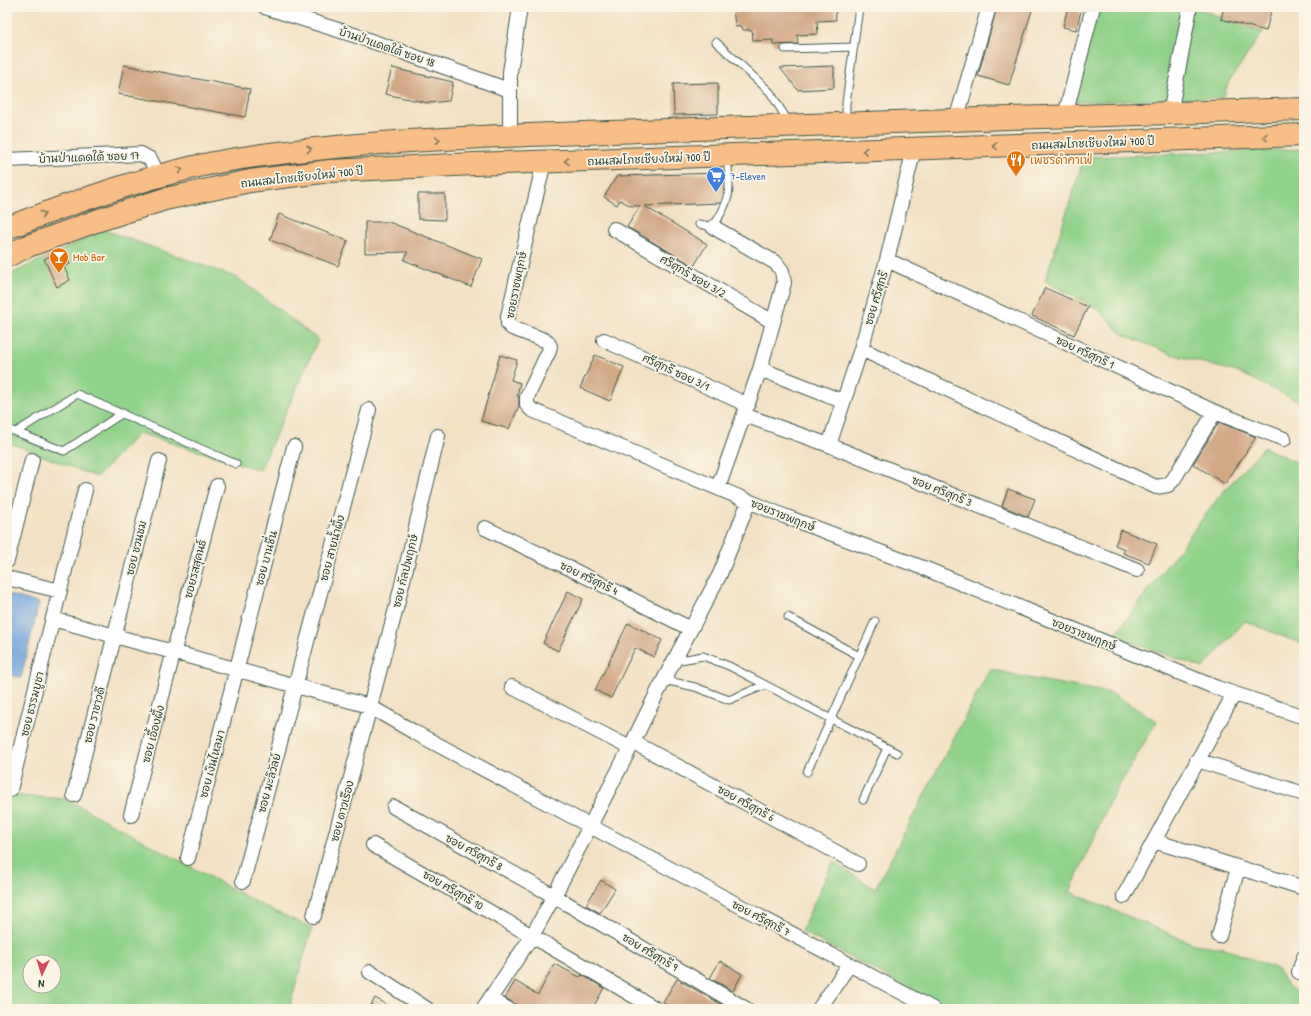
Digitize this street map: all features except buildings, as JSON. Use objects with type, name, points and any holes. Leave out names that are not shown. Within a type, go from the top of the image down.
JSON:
[{"type":"main road","points":[[7,228],[71,203],[159,176],[197,166],[290,151],[394,142],[510,136],[846,123],[1304,109]]},
{"type":"main road","name":"ถนนสมโภชเชียงใหม่ 700 ปี","points":[[7,256],[28,246],[96,220],[165,200],[250,182],[330,171],[1304,135]]},
{"type":"street","name":"บ้านป่าแดดใต้ ซอย 18","points":[[265,7],[357,36],[509,90]]},
{"type":"street","points":[[510,136],[509,90],[514,40],[520,7]]},
{"type":"street","points":[[956,120],[990,7]]},
{"type":"street","points":[[1065,116],[1093,7]]},
{"type":"street","points":[[1170,114],[1190,7]]},
{"type":"street","name":"ซอย ศรีศุกรี","points":[[829,445],[842,401],[861,349],[888,260],[914,149]]},
{"type":"street","name":"บ้านป่าแดดใต้ ซอย 17","points":[[7,160],[141,154],[150,159],[159,176]]},
{"type":"street","name":"ซอยราชพฤกษ์","points":[[544,162],[508,316],[508,324],[512,328],[547,341],[550,346],[550,351],[527,397],[529,408],[784,516],[926,569],[1234,694],[1304,717]]},
{"type":"street","points":[[706,225],[776,263],[782,271],[784,283],[760,369],[718,488]]},
{"type":"street","name":"ศรีศุกรี ซอย 3/2","points":[[614,229],[773,322]]},
{"type":"street","name":"ซอย ศรีศุกรี 1","points":[[888,260],[1215,412],[1284,439]]},
{"type":"street","name":"ศรีศุกรี ซอย 3/1","points":[[604,340],[746,410]]},
{"type":"street","points":[[861,349],[1156,487],[1168,485],[1173,480],[1215,412]]},
{"type":"street","points":[[760,369],[842,401]]},
{"type":"street","name":"ซอย สายน้ำผึ้ง","points":[[296,685],[368,410]]},
{"type":"street","name":"ซอย ศรีศุกรี 3","points":[[746,410],[1137,570]]},
{"type":"street","name":"ซอย กัลปพฤกษ์","points":[[369,706],[397,605],[438,436]]},
{"type":"street","name":"ซอย บานชื่น","points":[[237,669],[294,447]]},
{"type":"street","points":[[7,561],[32,460]]},
{"type":"street","name":"ซอย ชวนชม","points":[[114,636],[158,461]]},
{"type":"street","name":"ซอยรสสุคนธ์","points":[[174,652],[217,486]]},
{"type":"street","name":"ซอย ธรรมบูชา","points":[[10,790],[85,490]]},
{"type":"street","points":[[508,1009],[487,1004],[532,936],[554,896],[726,562],[749,501]]},
{"type":"street","name":"ซอย ศรีศุกรี 4","points":[[485,528],[691,629]]},
{"type":"street","points":[[7,578],[60,591]]},
{"type":"street","name":"ซอย ศรีศุกรี 7","points":[[53,619],[369,706],[414,732],[590,825],[848,965],[933,1009]]},
{"type":"street","name":"ซอย ราชาวดี","points":[[74,795],[114,636]]},
{"type":"street","name":"ซอย เอื้องผึ้ง","points":[[131,815],[174,652]]},
{"type":"street","name":"ซอย เงินไหลมา","points":[[188,858],[237,669]]},
{"type":"street","name":"ซอย มะลิวัลย์","points":[[243,881],[296,685]]},
{"type":"street","name":"ซอย ศรีศุกรี 6","points":[[512,687],[632,745],[858,864]]},
{"type":"street","points":[[1124,896],[1234,694]]},
{"type":"street","name":"ซอย ดาวเรือง","points":[[314,916],[369,706]]},
{"type":"street","points":[[1197,760],[1304,794]]},
{"type":"street","name":"ซอย ศรีศุกรี 8","points":[[394,808],[554,896]]},
{"type":"street","points":[[1154,841],[1304,888]]},
{"type":"street","name":"ซอย ศรีศุกรี 10","points":[[373,845],[656,1009]]},
{"type":"street","points":[[1219,936],[1238,868]]},
{"type":"street","name":"ซอย ศรีศุกรี 9","points":[[554,896],[746,1009]]},
{"type":"street","points":[[1299,972],[1304,957]]},
{"type":"street","points":[[819,1009],[848,965]]},
{"type":"street","points":[[370,972],[427,1009]]},
{"type":"lane","points":[[846,123],[846,103],[859,7]]},
{"type":"lane","points":[[716,42],[770,92],[790,125]]},
{"type":"lane","points":[[785,50],[854,47]]},
{"type":"lane","points":[[706,225],[726,207],[730,193],[728,156]]},
{"type":"lane","points":[[16,432],[77,394],[236,464]]},
{"type":"lane","points":[[7,429],[64,451],[123,413]]},
{"type":"lane","points":[[788,617],[859,656]]},
{"type":"lane","points":[[807,772],[875,621]]},
{"type":"lane","points":[[674,661],[703,656],[729,666],[897,753]]},
{"type":"lane","points":[[664,680],[695,687],[729,700],[765,685]]},
{"type":"lane","points":[[863,800],[887,748]]},
{"type":"green space","points":[[1097,7],[1193,7],[1263,32],[1229,81],[1223,98],[1073,102]]},
{"type":"green space","points":[[1304,149],[1304,404],[1240,373],[1171,354],[1122,334],[1098,309],[1045,281],[1084,157]]},
{"type":"green space","points":[[104,230],[238,278],[318,340],[260,470],[139,433],[97,477],[7,442],[7,276]]},
{"type":"green space","points":[[1264,447],[1304,466],[1304,645],[1245,621],[1203,668],[1114,636],[1218,498]]},
{"type":"green space","points":[[990,669],[1028,678],[1111,693],[1157,721],[1109,803],[1070,892],[1194,944],[1224,948],[1277,969],[1287,985],[1304,999],[1304,1009],[940,1009],[941,1006],[801,931],[833,862],[875,889]]},
{"type":"green space","points":[[7,795],[66,799],[265,907],[312,928],[289,1009],[7,1009]]},
{"type":"water","points":[[7,594],[39,603],[21,678],[7,674]]},
{"type":"place","name":"เพชรดำคาเฟ่","points":[[1016,177]]},
{"type":"place","name":"7-Eleven","points":[[716,193]]},
{"type":"place","name":"Mob Bar","points":[[59,274]]}]
